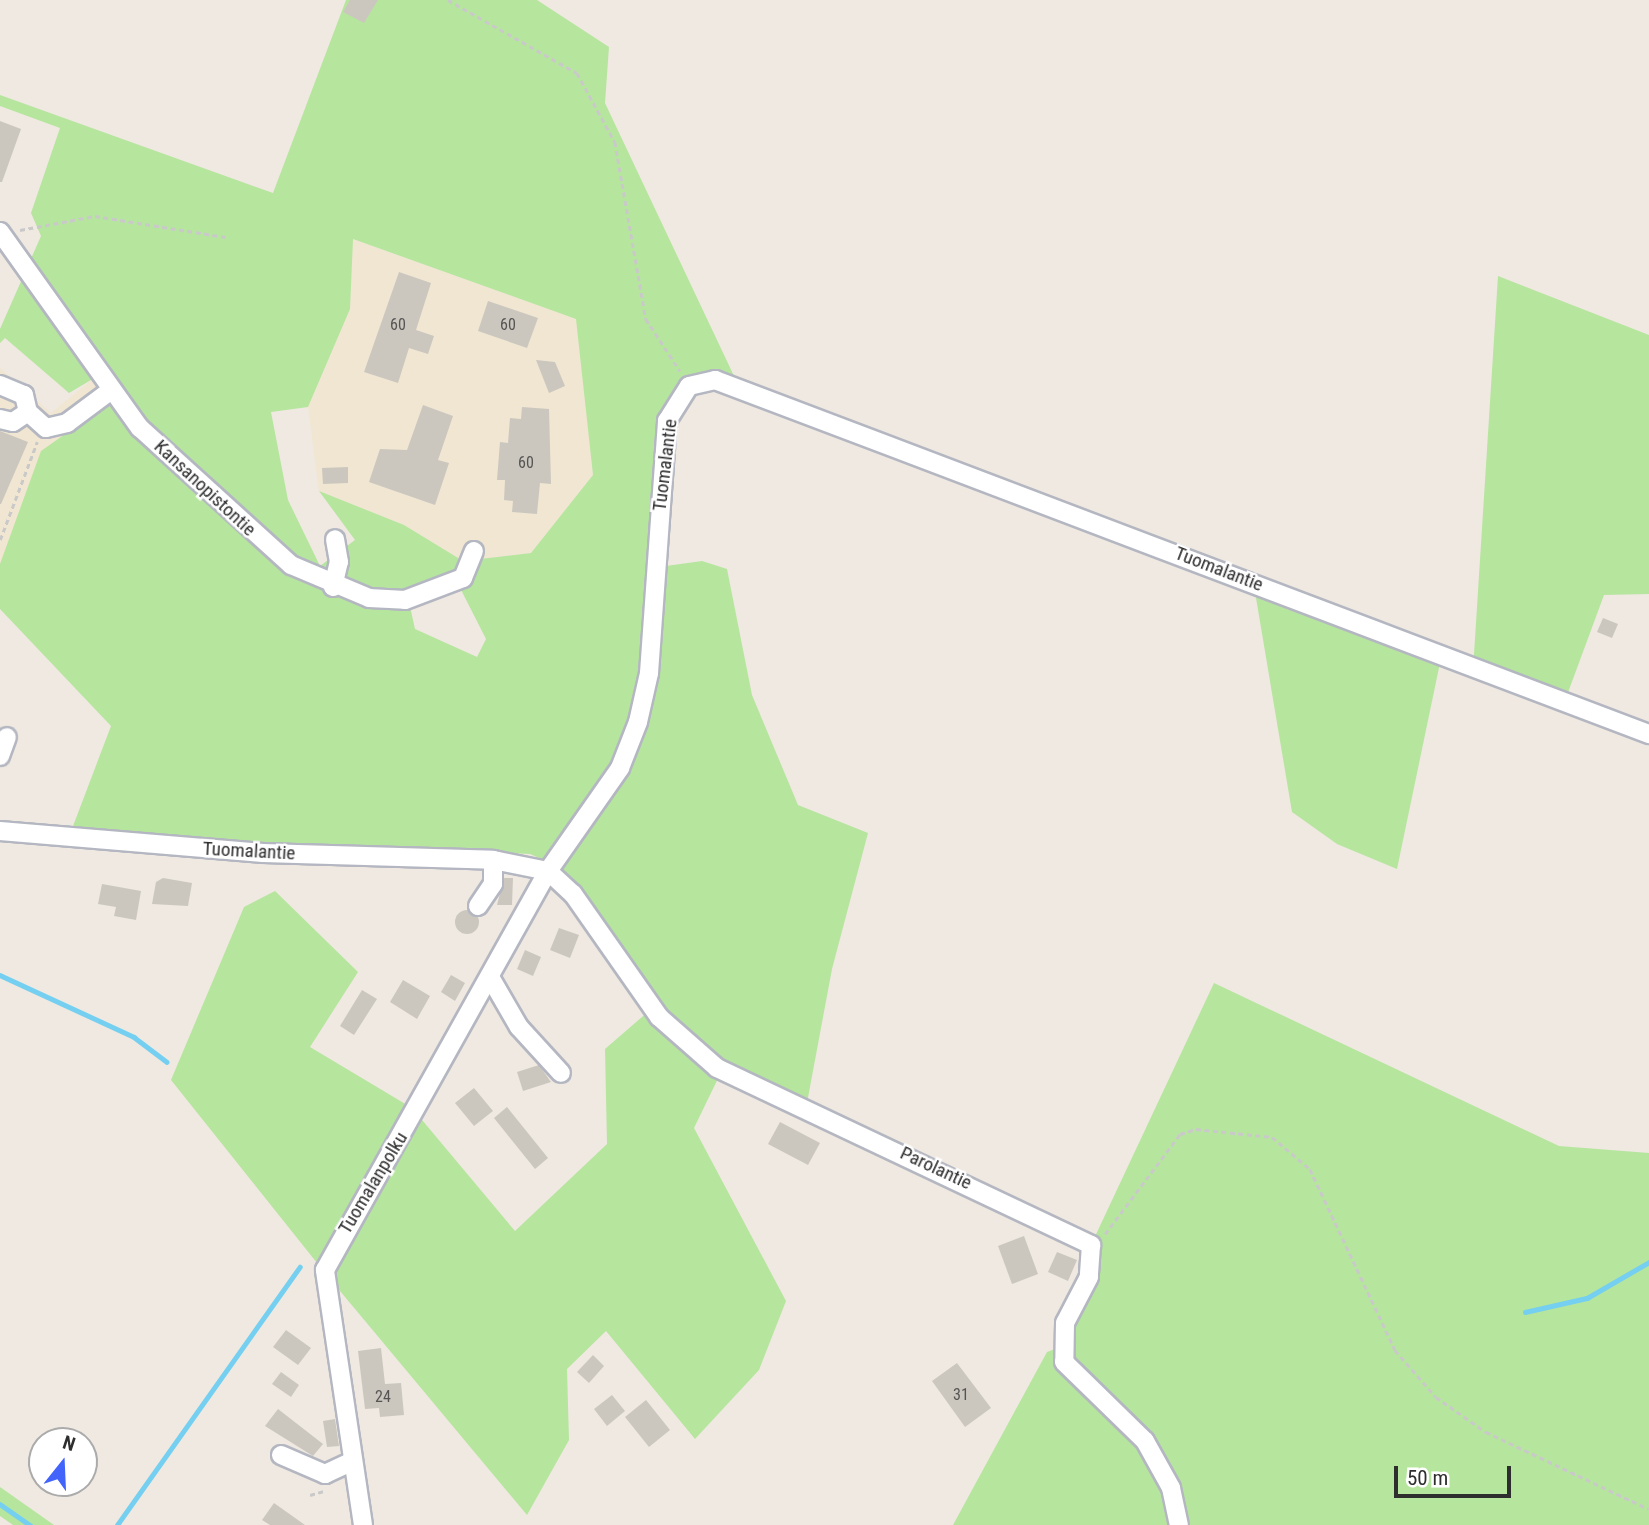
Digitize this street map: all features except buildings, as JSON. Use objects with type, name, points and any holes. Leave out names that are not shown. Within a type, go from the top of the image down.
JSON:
[{"type":"street","name":"Kansanopistontie","points":[[2,234],[110,391],[214,499],[291,565],[333,587],[369,598],[414,598],[463,578],[474,551]]},
{"type":"street","name":"Tuomalantie","points":[[0,831],[263,853],[493,860],[548,871],[620,768],[638,722],[649,673],[667,421],[689,386],[715,380],[777,401],[1649,734]]},
{"type":"street","points":[[0,385],[24,395],[28,412],[46,428],[67,423],[110,391]]},
{"type":"street","points":[[0,419],[13,422],[28,412]]},
{"type":"street","points":[[333,587],[335,539]]},
{"type":"street","points":[[0,756],[7,737]]},
{"type":"street","points":[[478,906],[493,884],[493,860]]},
{"type":"street","name":"Tuomalanpolku","points":[[363,1525],[351,1462],[326,1270],[548,871]]},
{"type":"street","name":"Parolantie","points":[[548,871],[573,894],[659,1017],[717,1068],[1091,1245]]},
{"type":"street","points":[[490,977],[519,1027],[561,1073]]},
{"type":"street","points":[[1091,1245],[1089,1277],[1065,1323],[1064,1362],[1145,1441],[1171,1488],[1178,1525]]},
{"type":"street","points":[[281,1455],[325,1474],[351,1462]]},
{"type":"path","points":[[448,0],[577,73],[615,142],[646,319],[689,386]]},
{"type":"path","points":[[2,234],[55,219],[95,216],[225,237]]},
{"type":"path","points":[[0,540],[46,428]]},
{"type":"path","points":[[1091,1245],[1108,1231],[1180,1134],[1196,1129],[1272,1137],[1310,1169],[1395,1350],[1436,1397],[1486,1432],[1649,1509]]},
{"type":"shaded area","points":[[352,239],[577,319],[593,475],[531,553],[463,561],[404,525],[319,491],[308,407],[350,309]]},
{"type":"shaded area","points":[[0,368],[51,413],[95,377],[113,401],[0,564]]},
{"type":"green space","points":[[346,0],[537,0],[609,47],[605,103],[734,376],[696,391],[673,421],[666,566],[702,561],[727,569],[752,695],[798,805],[868,833],[832,969],[807,1103],[725,1064],[694,1128],[786,1301],[759,1370],[695,1439],[606,1331],[567,1369],[569,1440],[527,1515],[335,1285],[373,1525],[357,1525],[333,1283],[171,1080],[244,907],[275,891],[358,972],[310,1047],[412,1108],[515,1231],[607,1144],[605,1049],[657,1004],[562,868],[530,854],[70,834],[111,726],[0,609],[0,564],[41,451],[112,401],[96,377],[69,393],[5,338],[0,343],[0,329],[41,236],[31,213],[60,128],[0,106],[0,95],[273,193]],"holes":[[[353,239],[576,319],[593,475],[531,553],[463,561],[404,525],[319,491],[355,540],[320,566],[288,500],[271,412],[308,407],[350,309]],[[455,578],[486,639],[477,657],[415,629],[407,593]]]},
{"type":"green space","points":[[1498,276],[1649,335],[1649,594],[1604,595],[1563,706],[1473,670]]},
{"type":"green space","points":[[1254,586],[1441,658],[1397,869],[1337,844],[1292,812]]},
{"type":"green space","points":[[1214,983],[1559,1146],[1649,1153],[1649,1525],[953,1525],[1047,1352],[1063,1346],[1091,1245]]},
{"type":"green space","points":[[0,1487],[54,1525],[13,1525],[0,1516]]},
{"type":"waterway","points":[[0,975],[134,1037],[167,1062]]},
{"type":"waterway","points":[[1525,1312],[1587,1298],[1649,1262]]},
{"type":"waterway","points":[[117,1525],[300,1267]]},
{"type":"waterway","points":[[0,1504],[30,1525]]}]
